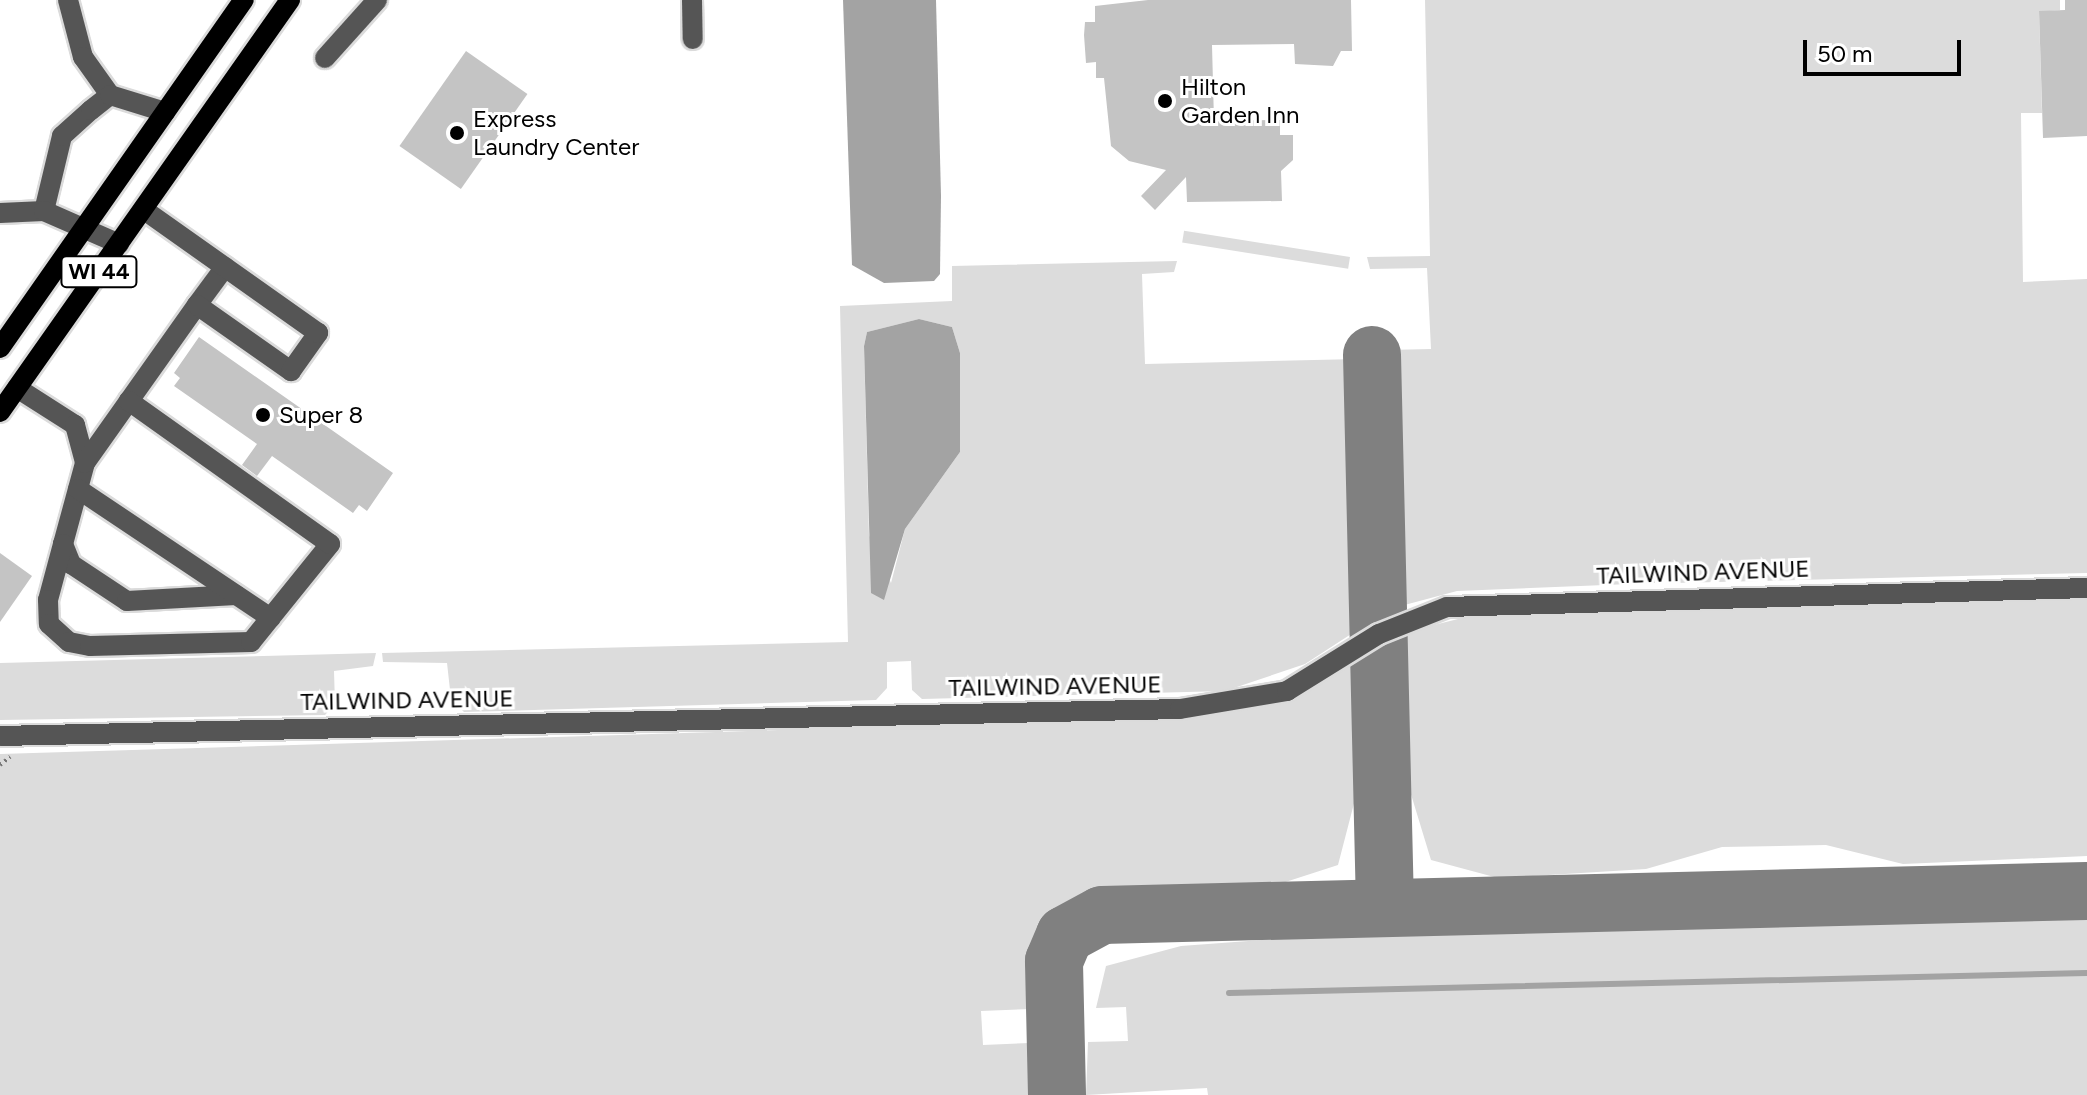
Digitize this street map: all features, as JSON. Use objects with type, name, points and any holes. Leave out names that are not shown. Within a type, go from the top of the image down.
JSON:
[{"type":"main road","name":"WI 44","points":[[0,348],[244,0]]},
{"type":"main road","name":"WI 44","points":[[0,412],[290,0]]},
{"type":"street","points":[[68,0],[83,57],[110,95],[165,112]]},
{"type":"street","points":[[325,58],[377,0]]},
{"type":"street","points":[[692,0],[693,39]]},
{"type":"street","points":[[44,211],[62,136],[110,95]]},
{"type":"street","points":[[143,209],[318,333],[291,371],[197,305]]},
{"type":"street","points":[[0,213],[44,211],[119,244]]},
{"type":"street","points":[[129,401],[330,544],[251,642],[69,642],[49,624],[48,600],[85,463],[197,305],[225,267]]},
{"type":"street","points":[[17,388],[75,425],[85,463]]},
{"type":"street","points":[[78,489],[271,618]]},
{"type":"street","points":[[63,544],[71,564],[127,601],[236,595]]},
{"type":"street","name":"TAILWIND AVENUE","points":[[0,736],[1192,708],[1287,691],[1379,634],[1447,607],[2087,588]]},
{"type":"shaded area","points":[[843,0],[936,0],[941,196],[940,274],[934,281],[884,283],[852,265]]},
{"type":"shaded area","points":[[1425,0],[2060,0],[2060,10],[2039,12],[2042,113],[2021,113],[2023,282],[2087,279],[2087,573],[1675,583],[1674,563],[1656,563],[1655,583],[1457,591],[1397,607],[1387,350],[1431,349],[1427,268],[1370,269],[1367,257],[1430,256]]},
{"type":"shaded area","points":[[1184,231],[1350,257],[1348,269],[1182,243]]},
{"type":"shaded area","points":[[1177,261],[1174,272],[1142,274],[1145,364],[1358,359],[1362,627],[1305,664],[1225,691],[922,699],[912,690],[911,661],[887,662],[887,688],[876,700],[464,712],[451,699],[447,663],[383,662],[382,653],[848,642],[840,306],[952,301],[952,266]],"holes":[[[919,319],[952,327],[960,353],[960,452],[905,529],[891,583],[869,535],[864,346],[867,332]]]},
{"type":"shaded area","points":[[919,319],[952,327],[960,353],[960,452],[905,529],[884,600],[871,593],[864,346],[867,332]]},
{"type":"shaded area","points":[[2087,597],[2087,856],[1903,864],[1826,845],[1722,847],[1646,869],[1498,878],[1431,860],[1410,791],[1398,634],[1486,612]]},
{"type":"shaded area","points":[[376,653],[373,666],[334,671],[335,704],[325,715],[0,720],[0,663]]},
{"type":"shaded area","points":[[1361,658],[1358,788],[1338,865],[1270,887],[1099,891],[1050,915],[1027,962],[1031,1009],[981,1011],[983,1045],[1030,1043],[1031,1095],[0,1095],[0,754],[1203,717],[1294,698]]},
{"type":"shaded area","points":[[2087,915],[2087,1095],[1208,1095],[1207,1088],[1086,1095],[1088,1042],[1128,1041],[1126,1007],[1096,1008],[1106,966],[1181,946],[1354,933]]},
{"type":"building","name":"Hilton Garden Inn","points":[[1148,0],[1351,0],[1352,51],[1341,51],[1333,66],[1295,64],[1294,44],[1212,45],[1214,121],[1280,120],[1280,135],[1293,135],[1293,160],[1281,171],[1282,201],[1187,202],[1186,177],[1155,210],[1141,196],[1166,170],[1129,161],[1111,146],[1104,78],[1096,78],[1096,62],[1086,63],[1084,35],[1085,22],[1095,22],[1095,6]]},
{"type":"building","points":[[2065,0],[2087,0],[2087,136],[2043,138],[2039,11],[2065,10]]},
{"type":"building","name":"Express Laundry Center","points":[[466,51],[527,94],[461,189],[399,146]]},
{"type":"building","name":"Super 8","points":[[199,337],[393,473],[367,511],[359,505],[353,513],[272,456],[257,476],[242,465],[257,444],[174,386],[180,378],[174,373]]},
{"type":"building","points":[[0,553],[32,576],[0,622]]},
{"type":"waterway","points":[[1229,993],[2087,973]]},
{"type":"taxiway","points":[[1372,355],[1385,908]]},
{"type":"taxiway","points":[[1057,1095],[1054,961],[1065,935],[1102,915],[2087,891]]},
{"type":"place","name":"Hilton Garden Inn","points":[[1165,101]]},
{"type":"place","name":"Express Laundry Center","points":[[457,133]]},
{"type":"place","name":"Super 8","points":[[263,415]]}]
